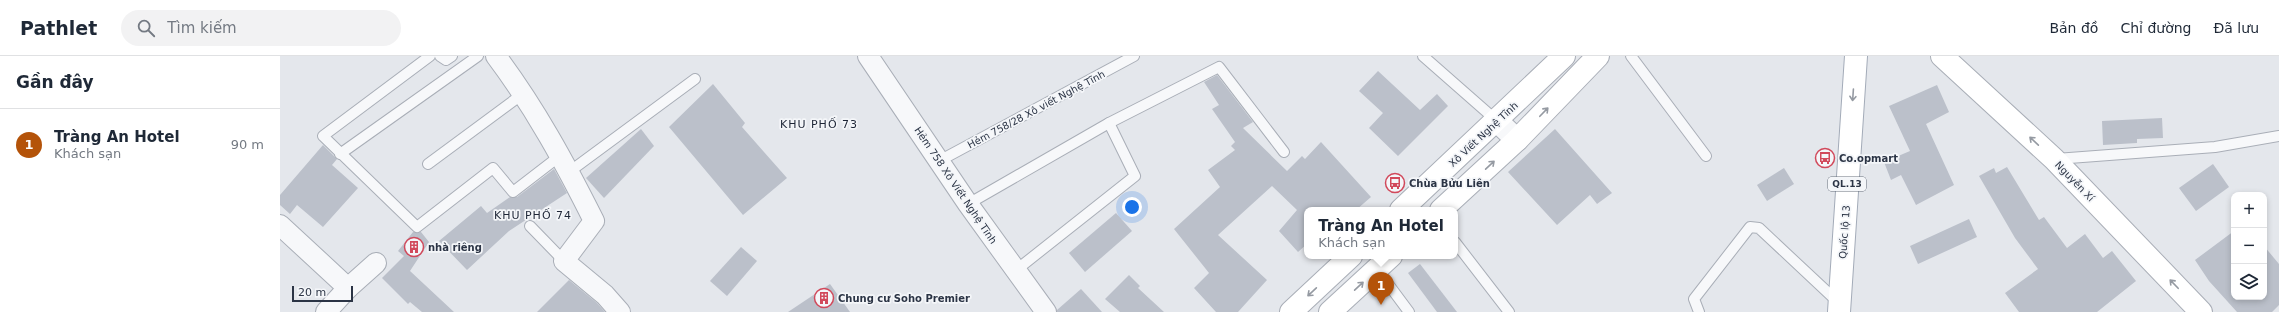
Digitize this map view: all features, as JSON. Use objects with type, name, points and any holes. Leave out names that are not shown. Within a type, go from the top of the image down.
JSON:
[{"type":"main road","name":"Xô Viết Nghệ Tĩnh","points":[[1404,207],[1497,121],[1564,56]]},
{"type":"main road","points":[[1444,207],[1517,140],[1598,56]]},
{"type":"main road","name":"Quốc lộ 13","points":[[1839,308],[1856,56]]},
{"type":"main road","name":"Nguyễn Xí","points":[[1942,56],[2054,159],[2201,312]]},
{"type":"main road","points":[[1291,312],[1348,259]]},
{"type":"main road","points":[[1330,312],[1384,262]]},
{"type":"street","points":[[496,56],[524,93],[565,164],[594,221],[564,261],[605,295],[620,312]]},
{"type":"street","name":"Hẻm 758 Xô Viết Nghệ Tĩnh","points":[[868,56],[968,204],[1046,312]]},
{"type":"street","points":[[1497,121],[1517,140]]},
{"type":"street","points":[[280,225],[348,288]]},
{"type":"street","points":[[326,312],[348,288],[376,263]]},
{"type":"lane","points":[[430,56],[323,136],[417,227],[493,168],[513,192],[565,164],[696,79]]},
{"type":"lane","points":[[440,56],[446,60],[452,56]]},
{"type":"lane","points":[[340,154],[478,56]]},
{"type":"lane","name":"Hẻm 758/28 Xô viết Nghệ Tĩnh","points":[[939,161],[1134,56]]},
{"type":"lane","points":[[1423,56],[1497,121]]},
{"type":"lane","points":[[1631,56],[1706,156]]},
{"type":"lane","points":[[968,204],[1109,123],[1219,67],[1284,152]]},
{"type":"lane","points":[[428,164],[524,93]]},
{"type":"lane","points":[[1015,271],[1135,176],[1109,123]]},
{"type":"lane","points":[[2054,159],[2215,147],[2279,136]]},
{"type":"lane","points":[[530,226],[564,261]]},
{"type":"lane","points":[[1699,312],[1694,299],[1750,227],[1760,228],[1839,308]]},
{"type":"lane","points":[[1458,246],[1509,312]]},
{"type":"lane","points":[[1384,262],[1409,312]]},
{"type":"building","points":[[1378,71],[1420,110],[1437,94],[1448,106],[1398,156],[1369,128],[1383,113],[1359,91]]},
{"type":"building","points":[[1217,75],[1253,122],[1243,128],[1287,171],[1302,156],[1305,159],[1321,142],[1371,197],[1359,207],[1304,207],[1304,247],[1298,252],[1279,231],[1297,210],[1272,186],[1218,235],[1267,280],[1238,312],[1216,312],[1194,288],[1209,273],[1174,229],[1220,187],[1208,170],[1235,150],[1231,146],[1235,142],[1212,109],[1219,105],[1204,82]]},
{"type":"building","points":[[713,84],[745,123],[742,127],[787,178],[743,215],[669,127]]},
{"type":"building","points":[[1937,85],[1949,112],[1926,124],[1954,185],[1916,205],[1901,175],[1891,180],[1884,162],[1910,151],[1889,106]]},
{"type":"building","points":[[2162,118],[2163,138],[2137,139],[2137,143],[2103,145],[2102,121]]},
{"type":"building","points":[[641,129],[654,146],[604,198],[586,178]]},
{"type":"building","points":[[1555,129],[1612,193],[1597,204],[1590,195],[1557,225],[1508,172]]},
{"type":"building","points":[[323,145],[337,159],[332,165],[358,188],[323,227],[297,205],[290,214],[280,205],[280,195]]},
{"type":"building","points":[[2213,164],[2229,187],[2196,211],[2179,188]]},
{"type":"building","points":[[2007,167],[2039,220],[2044,217],[2067,248],[2085,234],[2103,258],[2112,251],[2136,281],[2097,312],[2019,312],[2005,293],[2038,269],[2015,238],[1979,176],[1994,168],[1996,173]]},
{"type":"building","points":[[1784,168],[1794,184],[1767,201],[1757,185]]},
{"type":"building","points":[[554,169],[567,193],[509,231],[467,270],[439,241],[481,206],[487,213],[510,197],[517,197]]},
{"type":"building","points":[[1116,213],[1132,231],[1085,272],[1069,253]]},
{"type":"building","points":[[1969,219],[1977,237],[1918,264],[1910,246]]},
{"type":"building","points":[[413,232],[421,232],[429,242],[410,271],[454,312],[422,312],[410,302],[408,304],[382,278],[404,256],[398,251]]},
{"type":"building","points":[[2231,233],[2231,300],[2267,300],[2267,250],[2279,264],[2279,305],[2272,312],[2237,312],[2209,281],[2195,260]]},
{"type":"building","points":[[741,247],[757,261],[727,296],[710,281]]},
{"type":"building","points":[[1420,264],[1457,312],[1437,312],[1408,273]]},
{"type":"building","points":[[1129,275],[1140,286],[1138,288],[1164,312],[1120,312],[1105,299]]},
{"type":"building","points":[[569,280],[597,303],[605,312],[537,312]]},
{"type":"building","name":"Chung cư Soho Premier","points":[[830,284],[850,312],[788,312]]},
{"type":"building","points":[[1081,289],[1102,312],[1057,312],[1057,310]]},
{"type":"place","name":"Co.opmart","points":[[1825,158]]},
{"type":"place","name":"Chùa Bửu Liên","points":[[1395,183]]},
{"type":"place","name":"nhà riêng","points":[[414,247]]},
{"type":"place","name":"Chung cư Soho Premier","points":[[824,298]]},
{"type":"place","name":"Tràng An Hotel","points":[[1381,305]]},
{"type":"district","name":"KHU PHỐ 73","points":[[819,124]]},
{"type":"district","name":"KHU PHỐ 74","points":[[533,215]]}]
